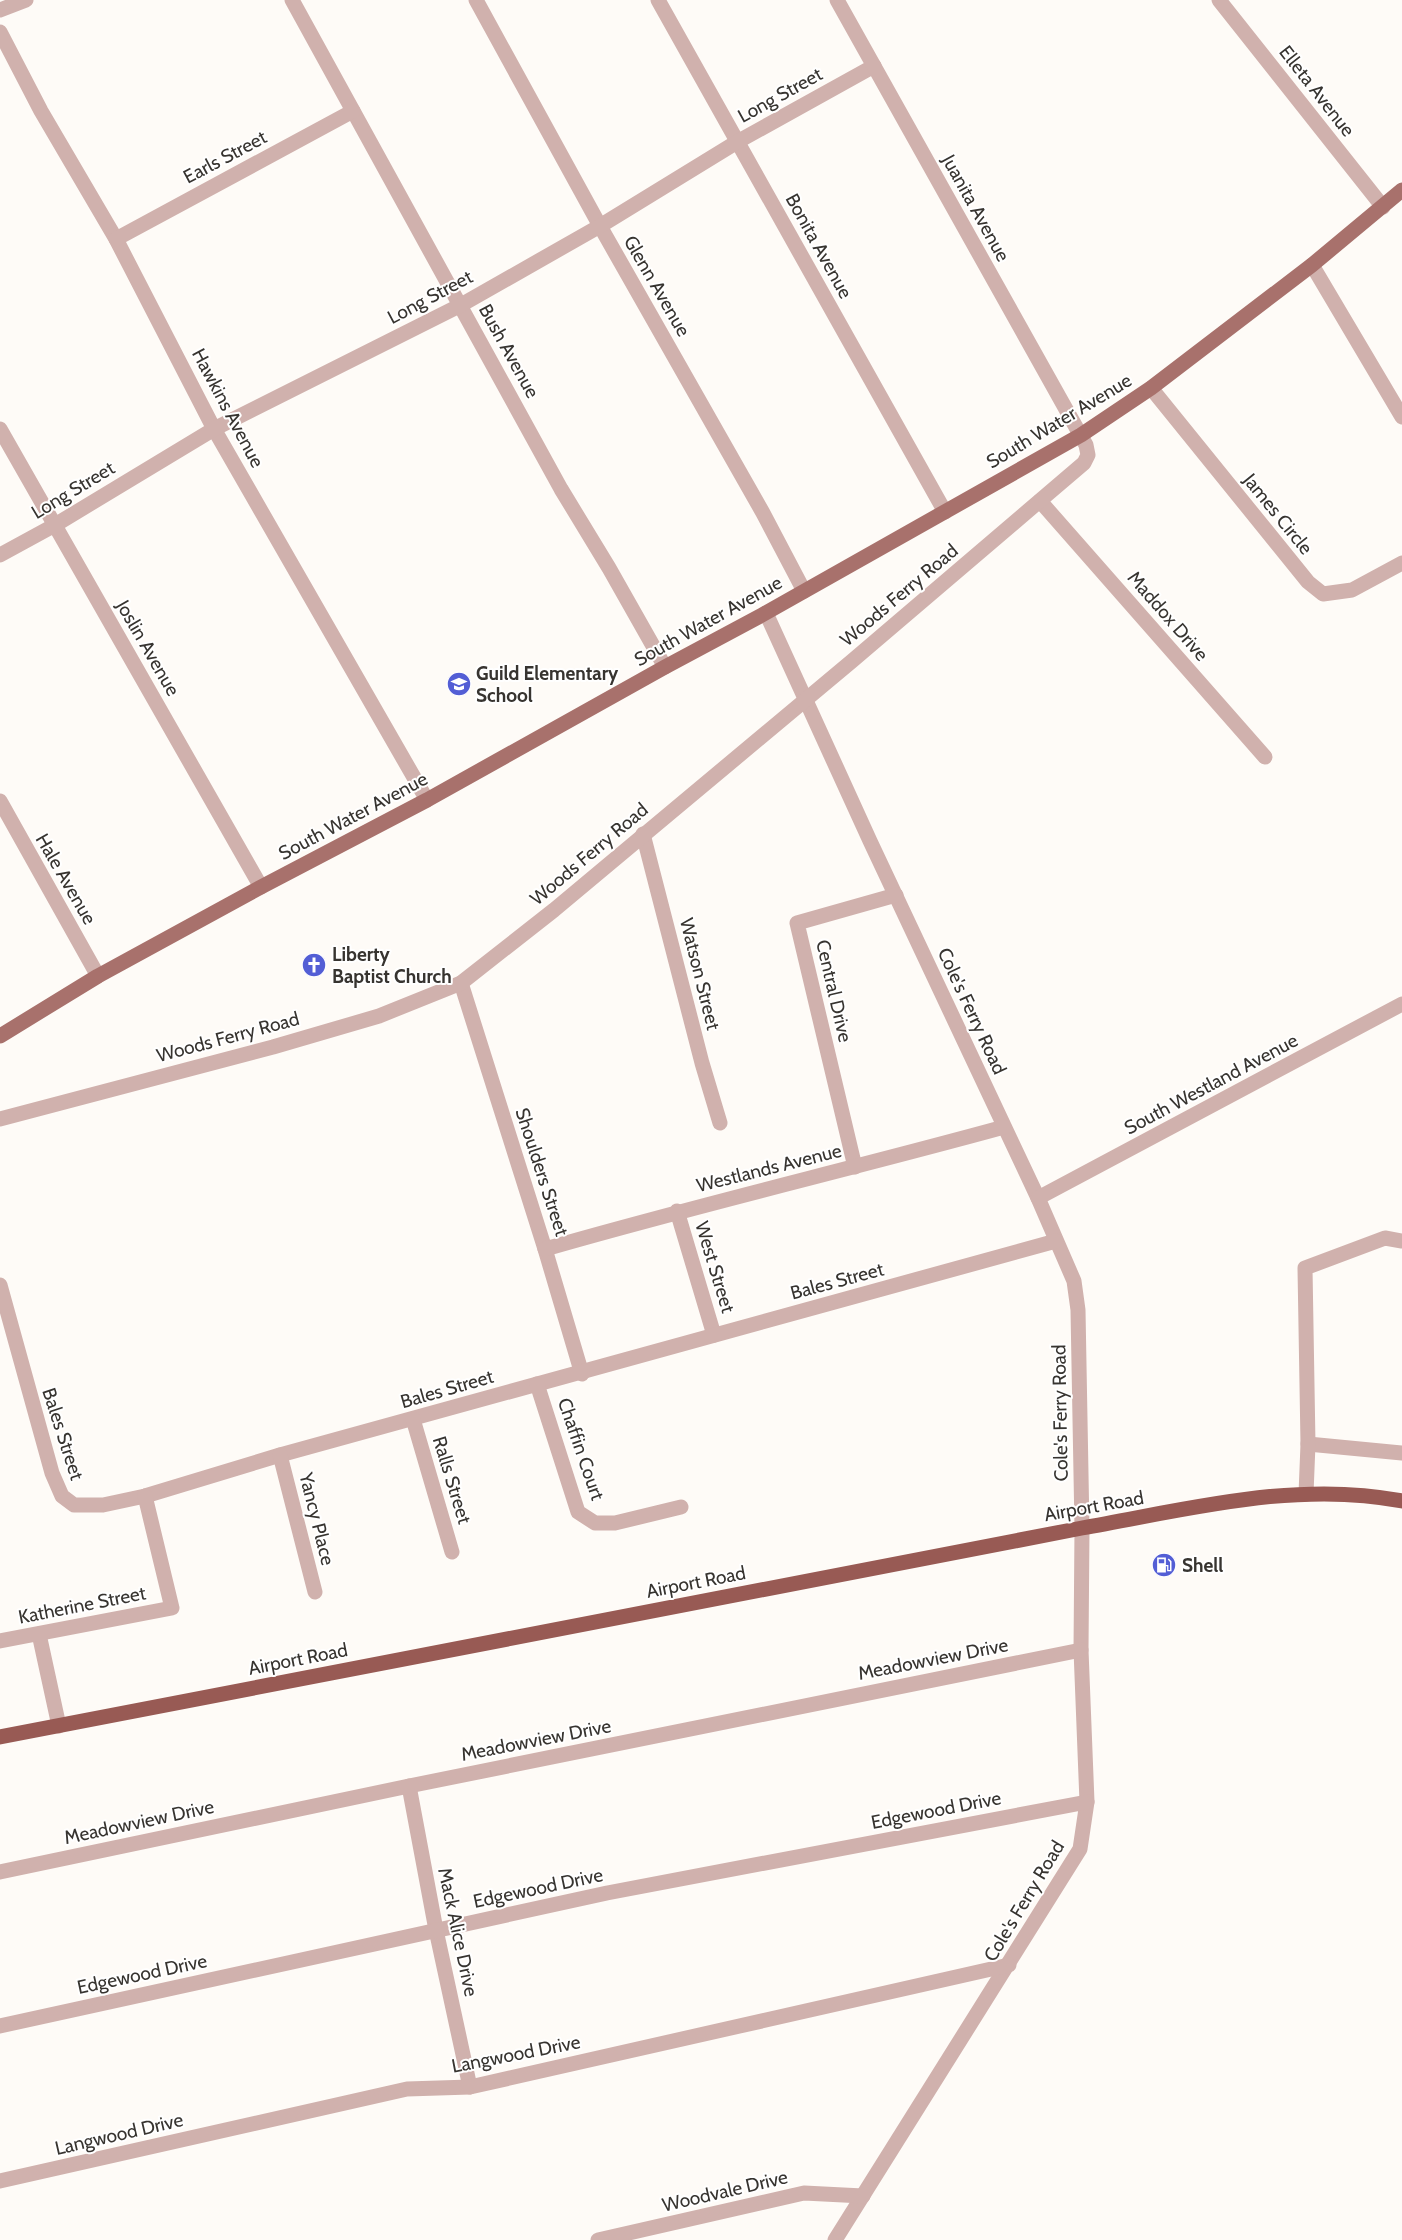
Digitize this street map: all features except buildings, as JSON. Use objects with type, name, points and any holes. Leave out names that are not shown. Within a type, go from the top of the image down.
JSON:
[{"type":"highway","name":"Airport Road","points":[[0,1737],[1082,1528],[1243,1500],[1326,1492],[1372,1495],[1402,1501]]},
{"type":"main road","name":"South Water Avenue","points":[[0,1036],[98,976],[261,887],[427,800],[665,667],[766,613],[1081,435],[1151,388],[1312,266],[1402,190]]},
{"type":"street","points":[[0,10],[26,0]]},
{"type":"street","name":"Bush Avenue","points":[[292,0],[561,489],[609,568],[665,667]]},
{"type":"street","name":"Glenn Avenue","points":[[476,0],[600,226],[763,512],[804,591]]},
{"type":"street","name":"Bonita Avenue","points":[[658,0],[945,512]]},
{"type":"street","name":"Juanita Avenue","points":[[837,0],[1081,435]]},
{"type":"street","name":"Elleta Avenue","points":[[1219,0],[1383,207]]},
{"type":"street","name":"Hawkins Avenue","points":[[0,32],[41,111],[116,239],[214,429],[427,800]]},
{"type":"street","name":"Long Street","points":[[0,555],[55,525],[214,429],[461,305],[600,226],[737,142],[874,66]]},
{"type":"street","name":"Earls Street","points":[[116,239],[353,111]]},
{"type":"street","points":[[1312,266],[1402,417]]},
{"type":"street","name":"James Circle","points":[[1151,388],[1308,582],[1323,594],[1352,590],[1402,563]]},
{"type":"street","name":"Joslin Avenue","points":[[0,429],[261,887]]},
{"type":"street","name":"Woods Ferry Road","points":[[0,1119],[354,1024],[461,984],[554,910],[805,701],[1084,463],[1088,455],[1081,435]]},
{"type":"street","name":"Maddox Drive","points":[[1040,501],[1265,757]]},
{"type":"street","name":"Cole's Ferry Road","points":[[766,613],[805,701],[1038,1198],[1074,1281],[1078,1310],[1082,1528],[1081,1650],[1088,1802],[1080,1849],[835,2240]]},
{"type":"street","name":"Hale Avenue","points":[[0,801],[98,976]]},
{"type":"street","name":"Watson Street","points":[[643,834],[702,1063],[720,1123]]},
{"type":"street","name":"Central Drive","points":[[856,1167],[797,923],[896,895]]},
{"type":"street","name":"Shoulders Street","points":[[461,984],[545,1249],[582,1374]]},
{"type":"street","name":"South Westland Avenue","points":[[1038,1198],[1402,1004]]},
{"type":"street","name":"Westlands Avenue","points":[[545,1249],[677,1211],[856,1167],[1004,1127]]},
{"type":"street","name":"West Street","points":[[677,1211],[714,1335]]},
{"type":"street","points":[[1306,1494],[1308,1444],[1305,1268],[1385,1238],[1402,1241]]},
{"type":"street","name":"Bales Street","points":[[0,1285],[45,1455],[62,1496],[74,1504],[103,1505],[145,1496],[537,1384],[582,1374],[714,1335],[1056,1241]]},
{"type":"street","name":"Chaffin Court","points":[[537,1384],[578,1512],[595,1523],[615,1523],[681,1507]]},
{"type":"street","name":"Ralls Street","points":[[413,1420],[452,1552]]},
{"type":"street","points":[[1308,1444],[1402,1453]]},
{"type":"street","name":"Yancy Place","points":[[280,1456],[315,1592]]},
{"type":"street","name":"Katherine Street","points":[[0,1641],[172,1608],[145,1496]]},
{"type":"street","points":[[39,1634],[58,1726]]},
{"type":"street","name":"Meadowview Drive","points":[[0,1872],[409,1786],[1081,1650]]},
{"type":"street","name":"Mack Alice Drive","points":[[409,1786],[436,1930],[470,2087]]},
{"type":"street","name":"Edgewood Drive","points":[[0,2026],[607,1894],[1088,1802]]},
{"type":"street","name":"Langwood Drive","points":[[0,2181],[407,2089],[470,2087],[1009,1965]]},
{"type":"street","name":"Woodvale Drive","points":[[598,2240],[804,2193],[863,2196]]},
{"type":"place","name":"Guild Elementary School","points":[[459,684]]},
{"type":"place","name":"Liberty Baptist Church","points":[[314,965]]},
{"type":"place","name":"Shell","points":[[1164,1565]]}]
